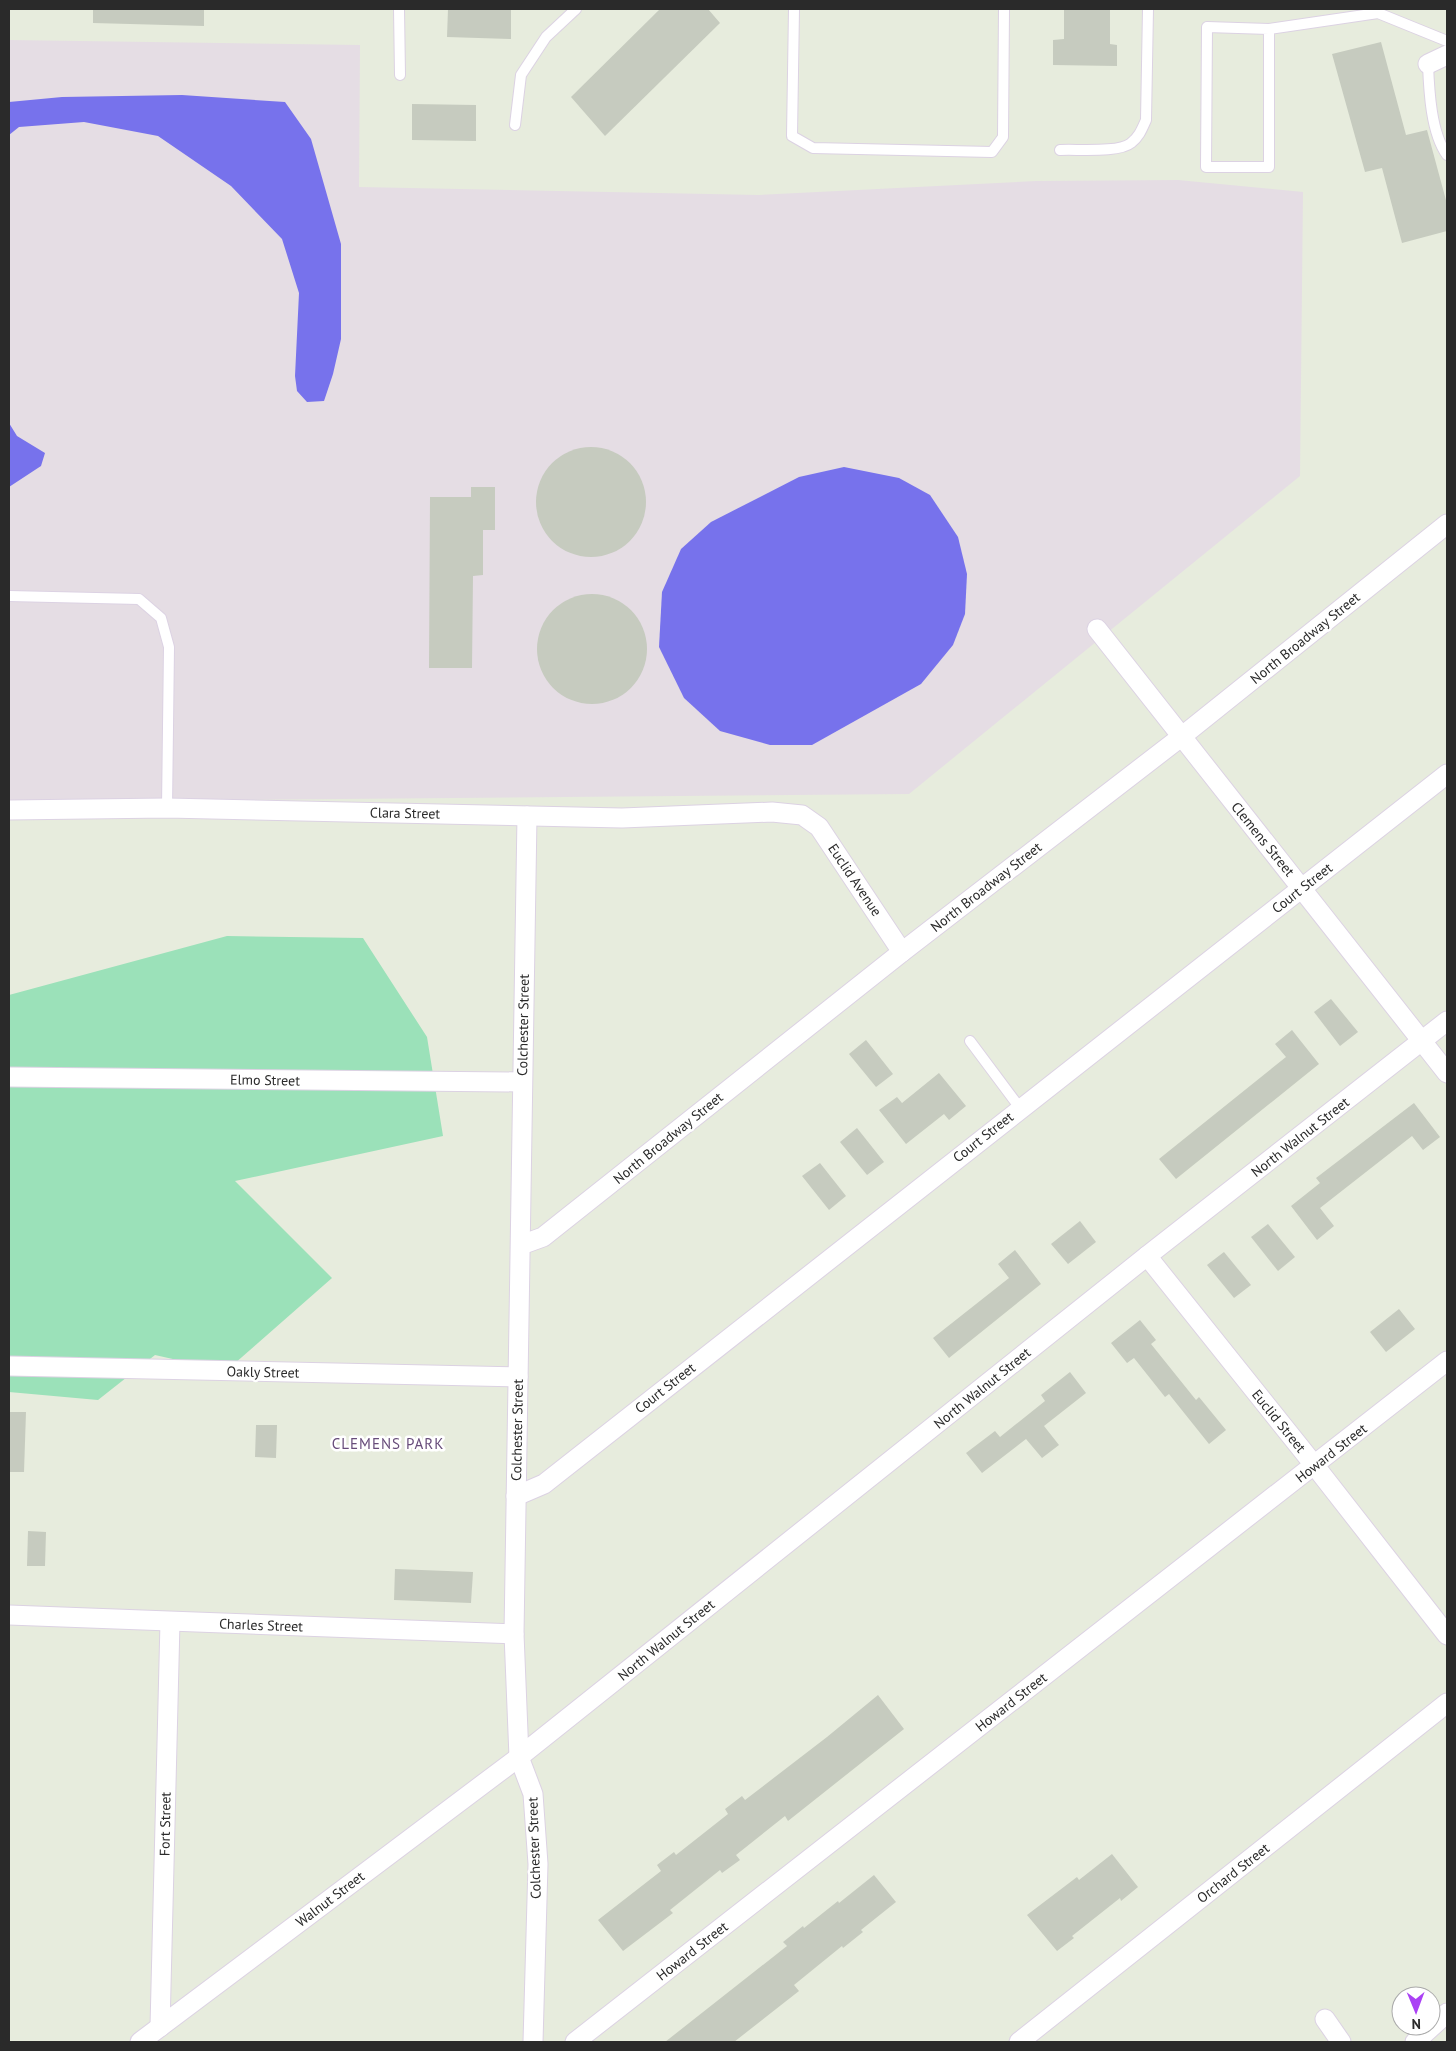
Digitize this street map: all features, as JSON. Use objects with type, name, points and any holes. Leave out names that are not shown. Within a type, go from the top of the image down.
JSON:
[{"type":"street","points":[[1428,64],[1447,55]]},
{"type":"street","name":"North Broadway Street","points":[[521,1245],[543,1237],[902,952],[1181,737],[1447,524]]},
{"type":"street","name":"Clemens Street","points":[[1097,629],[1447,1073]]},
{"type":"street","name":"Court Street","points":[[516,1496],[544,1484],[1447,774]]},
{"type":"street","name":"Clara Street","points":[[9,810],[167,808],[622,818],[772,812],[802,815]]},
{"type":"street","name":"Euclid Avenue","points":[[802,815],[819,826],[902,952]]},
{"type":"street","name":"Colchester Street","points":[[527,816],[514,1634],[519,1757],[533,1794],[538,1864],[533,2042]]},
{"type":"street","name":"North Walnut Street","points":[[519,1757],[1147,1256],[1447,1021]]},
{"type":"street","name":"Elmo Street","points":[[9,1077],[522,1082]]},
{"type":"street","name":"Euclid Street","points":[[1147,1256],[1447,1635]]},
{"type":"street","name":"Howard Street","points":[[575,2042],[1315,1466],[1447,1361]]},
{"type":"street","name":"Oakly Street","points":[[9,1366],[518,1377]]},
{"type":"street","name":"Charles Street","points":[[9,1615],[514,1634]]},
{"type":"street","name":"Fort Street","points":[[160,2027],[170,1622]]},
{"type":"street","name":"Orchard Street","points":[[1019,2042],[1447,1704]]},
{"type":"street","name":"Walnut Street","points":[[140,2042],[519,1757]]},
{"type":"street","points":[[1415,2042],[1446,2017]]},
{"type":"street","points":[[1325,2019],[1341,2042]]},
{"type":"lane","points":[[399,9],[400,75]]},
{"type":"lane","points":[[515,125],[521,75],[546,36],[576,9]]},
{"type":"lane","points":[[794,9],[792,136],[812,148],[992,152],[1003,137],[1004,9]]},
{"type":"lane","points":[[1060,150],[1118,149],[1130,145],[1141,133],[1146,120],[1148,9]]},
{"type":"lane","points":[[1270,29],[1269,167],[1206,167],[1207,27],[1270,29],[1378,13],[1447,41]]},
{"type":"lane","points":[[1428,64],[1431,104],[1440,146],[1447,155]]},
{"type":"lane","points":[[9,596],[50,595],[139,599],[161,618],[169,647],[167,808]]},
{"type":"lane","points":[[970,1041],[1020,1108]]},
{"type":"shaded area","points":[[9,40],[360,45],[359,187],[759,195],[1036,181],[1178,180],[1303,192],[1300,476],[909,794],[9,802]]},
{"type":"shaded area","points":[[182,95],[285,102],[311,139],[341,244],[341,339],[333,374],[324,401],[307,402],[297,391],[295,376],[299,293],[282,239],[231,186],[158,136],[84,122],[19,127],[9,135],[9,102],[62,97]]},
{"type":"shaded area","points":[[9,423],[17,436],[45,453],[41,466],[9,487]]},
{"type":"shaded area","points":[[844,467],[899,478],[930,495],[958,537],[967,574],[965,614],[953,645],[921,684],[812,745],[770,745],[720,731],[684,698],[659,647],[662,592],[681,549],[711,522],[799,477]]},
{"type":"green space","points":[[227,936],[363,938],[427,1037],[443,1136],[235,1181],[332,1278],[226,1371],[155,1355],[98,1400],[9,1392],[9,995]]},
{"type":"building","points":[[93,9],[204,9],[204,26],[93,23]]},
{"type":"building","points":[[448,9],[511,9],[511,39],[447,37]]},
{"type":"building","points":[[660,9],[708,9],[720,23],[605,136],[571,97]]},
{"type":"building","points":[[1064,9],[1110,9],[1110,44],[1117,45],[1117,66],[1053,65],[1053,40],[1064,39]]},
{"type":"building","points":[[1381,42],[1406,135],[1427,130],[1447,204],[1447,231],[1402,243],[1382,168],[1365,172],[1332,54]]},
{"type":"building","points":[[412,104],[476,105],[476,141],[412,140]]},
{"type":"building","points":[[591,447],[612,451],[630,463],[642,481],[646,502],[642,523],[630,541],[612,553],[591,557],[570,553],[552,541],[540,523],[536,502],[540,481],[552,463],[570,451]]},
{"type":"building","points":[[471,487],[495,487],[495,530],[483,530],[483,575],[473,576],[472,668],[429,668],[430,497],[471,497]]},
{"type":"building","points":[[592,594],[613,598],[631,610],[643,628],[647,649],[643,670],[631,688],[613,700],[592,704],[571,700],[553,688],[541,670],[537,649],[541,628],[553,610],[571,598]]},
{"type":"building","points":[[1331,999],[1358,1032],[1340,1046],[1314,1012]]},
{"type":"building","points":[[1292,1030],[1319,1064],[1176,1179],[1159,1159],[1286,1057],[1275,1044]]},
{"type":"building","points":[[866,1040],[893,1074],[876,1087],[849,1054]]},
{"type":"building","points":[[939,1073],[966,1106],[949,1120],[944,1114],[906,1144],[879,1110],[897,1097],[902,1103]]},
{"type":"building","points":[[1414,1103],[1440,1137],[1423,1150],[1412,1136],[1320,1208],[1334,1226],[1317,1240],[1291,1206],[1320,1183],[1316,1178]]},
{"type":"building","points":[[857,1128],[884,1162],[867,1175],[840,1142]]},
{"type":"building","points":[[820,1163],[846,1196],[829,1210],[802,1176]]},
{"type":"building","points":[[1080,1221],[1096,1242],[1068,1264],[1051,1244]]},
{"type":"building","points":[[1268,1224],[1295,1257],[1278,1271],[1251,1237]]},
{"type":"building","points":[[1015,1250],[1041,1284],[949,1358],[933,1338],[1009,1278],[998,1264]]},
{"type":"building","points":[[1224,1252],[1251,1285],[1234,1298],[1207,1265]]},
{"type":"building","points":[[1399,1309],[1415,1329],[1386,1352],[1370,1332]]},
{"type":"building","points":[[1140,1320],[1156,1340],[1151,1344],[1196,1400],[1199,1397],[1226,1430],[1209,1444],[1169,1394],[1165,1397],[1134,1358],[1127,1363],[1111,1343]]},
{"type":"building","points":[[1070,1372],[1086,1393],[1044,1426],[1059,1445],[1042,1458],[1026,1439],[982,1473],[966,1453],[995,1431],[1000,1437],[1045,1401],[1041,1395]]},
{"type":"building","points":[[9,1412],[26,1412],[24,1472],[9,1472]]},
{"type":"building","points":[[256,1425],[277,1425],[276,1458],[255,1457]]},
{"type":"building","points":[[28,1531],[46,1532],[45,1566],[27,1566]]},
{"type":"building","points":[[395,1569],[473,1572],[471,1603],[394,1600]]},
{"type":"building","points":[[878,1695],[904,1729],[788,1821],[785,1816],[736,1855],[740,1860],[722,1873],[720,1870],[670,1910],[673,1913],[623,1951],[598,1920],[661,1871],[657,1865],[674,1852],[676,1855],[728,1814],[725,1809],[742,1796],[745,1800]]},
{"type":"building","points":[[1112,1854],[1138,1887],[1121,1901],[1120,1898],[1072,1936],[1074,1938],[1057,1951],[1027,1915],[1077,1877],[1079,1880]]},
{"type":"building","points":[[874,1875],[896,1902],[861,1930],[863,1932],[843,1948],[842,1946],[794,1985],[799,1991],[734,2042],[665,2042],[787,1946],[783,1942],[803,1926],[804,1928],[838,1901],[839,1903]]},
{"type":"district","name":"CLEMENS PARK","points":[[388,1443]]}]
